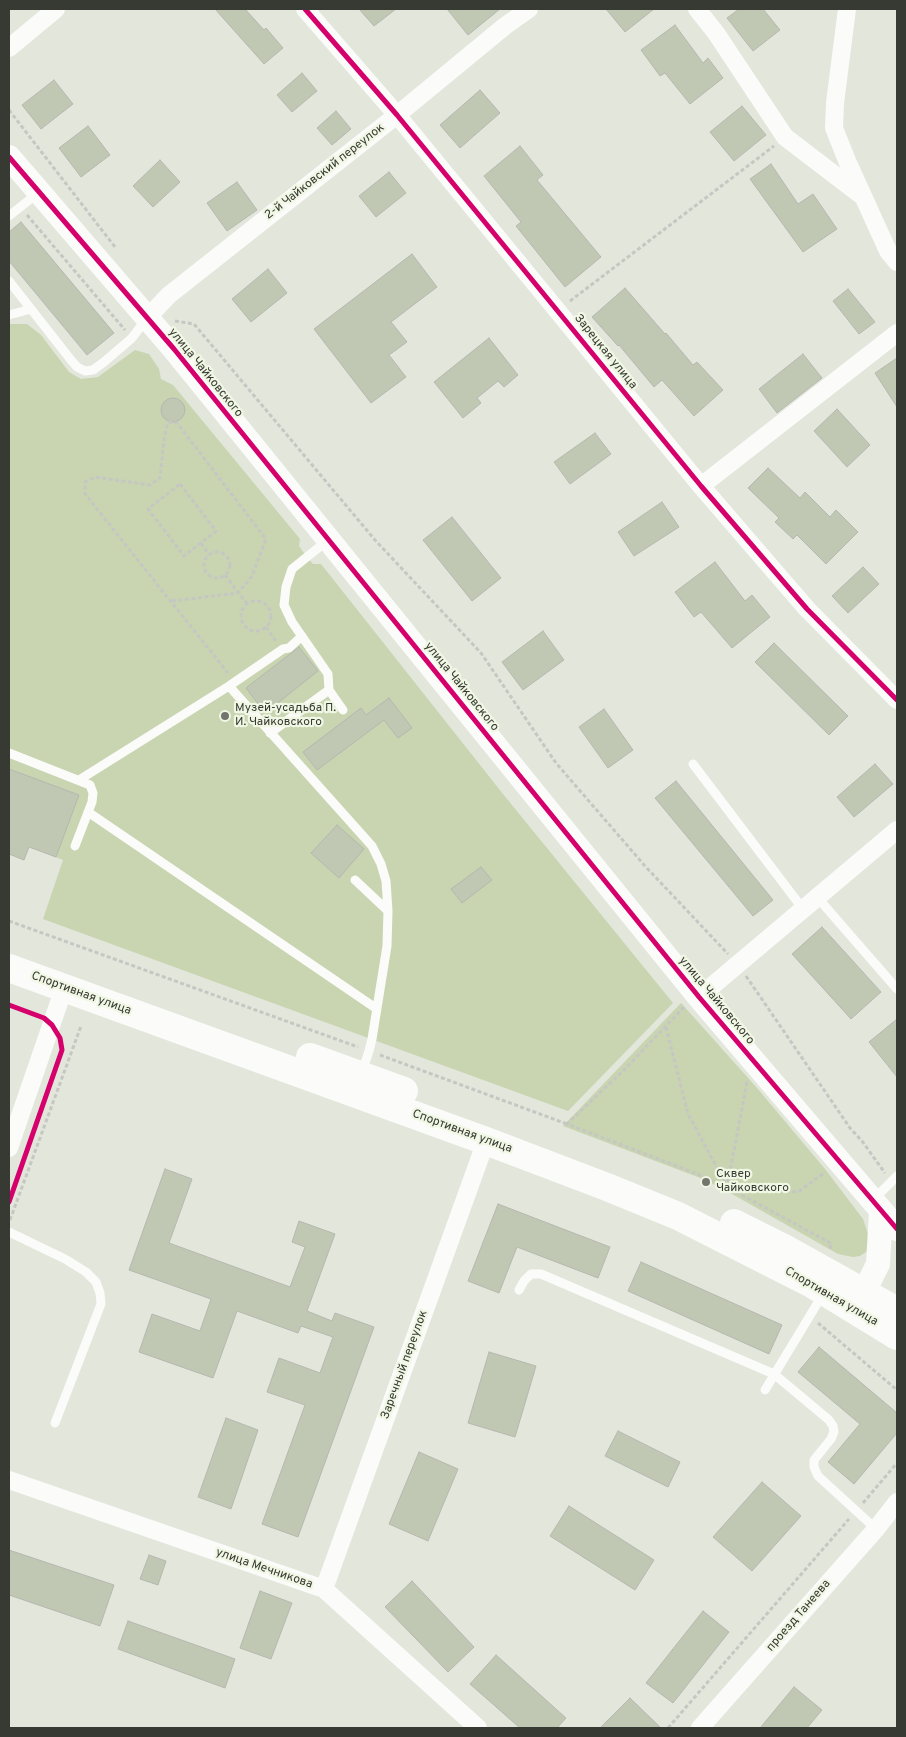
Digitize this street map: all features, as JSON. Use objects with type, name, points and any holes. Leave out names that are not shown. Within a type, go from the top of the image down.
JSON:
[{"type":"highway","name":"Спортивная улица","points":[[9,948],[365,1063],[698,1205],[860,1301],[897,1336]]},
{"type":"highway","name":"Спортивная улица","points":[[9,968],[608,1187],[678,1216],[745,1250],[822,1279]]},
{"type":"highway","name":"Спортивная улица","points":[[860,1301],[897,1311]]},
{"type":"street","points":[[9,48],[56,9]]},
{"type":"street","name":"Зарецкая улица","points":[[305,9],[397,115],[701,486],[808,609],[897,700]]},
{"type":"street","name":"2-й Чайковский переулок","points":[[147,318],[169,295],[397,115],[505,26],[529,9]]},
{"type":"street","points":[[697,9],[716,33],[785,137],[863,196]]},
{"type":"street","points":[[847,9],[835,103],[834,128],[888,251],[897,262]]},
{"type":"street","name":"улица Чайковского","points":[[10,161],[147,318],[328,540],[693,1001],[897,1229]]},
{"type":"street","points":[[701,486],[897,334]]},
{"type":"street","points":[[693,1001],[897,830]]},
{"type":"street","points":[[9,1148],[64,988]]},
{"type":"street","name":"Заречный переулок","points":[[324,1589],[486,1141]]},
{"type":"street","points":[[860,1301],[878,1264],[876,1207]]},
{"type":"street","name":"улица Мечникова","points":[[9,1480],[324,1589],[478,1728]]},
{"type":"street","name":"проезд Танеева","points":[[700,1728],[876,1529],[897,1502]]},
{"type":"lane","points":[[9,216],[39,192]]},
{"type":"lane","points":[[9,281],[77,368],[93,370],[132,338],[147,318]]},
{"type":"lane","points":[[9,315],[31,309]]},
{"type":"lane","points":[[328,540],[292,569],[286,587],[284,605],[292,622],[328,674],[329,690],[343,710]]},
{"type":"lane","points":[[79,780],[232,684],[283,649],[290,648],[302,636]]},
{"type":"lane","points":[[232,684],[270,732],[372,846],[381,864],[386,882],[388,911],[387,946],[377,1008],[365,1063]]},
{"type":"lane","points":[[270,732],[329,690]]},
{"type":"lane","points":[[9,753],[90,785],[93,792],[92,802],[75,846]]},
{"type":"lane","points":[[693,764],[803,909]]},
{"type":"lane","points":[[88,812],[377,1008]]},
{"type":"lane","points":[[355,880],[388,911]]},
{"type":"lane","points":[[817,897],[897,989]]},
{"type":"lane","points":[[876,1207],[894,1179]]},
{"type":"lane","points":[[9,1232],[65,1259],[86,1272],[96,1282],[100,1293],[101,1304],[55,1423]]},
{"type":"lane","points":[[518,1290],[524,1280],[531,1274],[541,1274],[774,1374],[829,1420],[833,1426],[832,1439],[814,1460],[814,1468],[818,1476],[876,1529]]},
{"type":"lane","points":[[765,1390],[810,1317],[822,1279]]},
{"type":"path","points":[[9,110],[117,250]]},
{"type":"path","points":[[557,310],[785,137]]},
{"type":"path","points":[[37,227],[64,260]]},
{"type":"path","points":[[147,318],[194,324],[375,540],[482,654],[556,763],[645,866],[738,964],[850,1128],[894,1179]]},
{"type":"path","points":[[172,601],[238,593],[252,576],[266,539],[177,424],[168,422],[164,439],[160,478],[150,486],[95,477],[85,482],[86,494],[172,601],[232,684]]},
{"type":"path","points":[[180,484],[216,531],[201,543],[184,556],[148,509],[180,484]]},
{"type":"path","points":[[201,543],[209,555]]},
{"type":"path","points":[[217,552],[224,554],[229,560],[230,569],[225,575],[219,578],[212,577],[207,573],[204,567],[205,560],[209,555],[217,552]]},
{"type":"path","points":[[225,575],[247,604]]},
{"type":"path","points":[[256,602],[264,604],[270,611],[270,620],[266,628],[258,631],[250,630],[244,626],[241,618],[242,610],[247,604],[256,602]]},
{"type":"path","points":[[9,921],[365,1063],[567,1124],[727,1187],[832,1244],[822,1279]]},
{"type":"path","points":[[567,1124],[693,1001]]},
{"type":"path","points":[[9,1225],[81,1026]]},
{"type":"path","points":[[665,1027],[688,1114],[727,1187]]},
{"type":"path","points":[[727,1187],[749,1074]]},
{"type":"path","points":[[727,1187],[798,1192],[829,1169]]},
{"type":"path","points":[[810,1317],[897,1390]]},
{"type":"path","points":[[668,1728],[897,1463]]},
{"type":"green space","name":"Музей-усадьба П. И. Чайковского","points":[[9,324],[27,324],[41,335],[69,372],[81,379],[98,377],[135,350],[149,354],[159,369],[161,379],[173,385],[300,539],[299,546],[306,556],[313,564],[321,564],[503,794],[673,1003],[568,1111],[43,919],[63,860],[29,847],[24,860],[9,854]]},
{"type":"green space","points":[[681,1003],[757,1088],[825,1169],[863,1219],[869,1237],[869,1246],[866,1252],[860,1256],[853,1257],[838,1254],[703,1179],[563,1126]]},
{"type":"building","points":[[215,9],[245,9],[264,30],[266,28],[283,48],[264,64]]},
{"type":"building","points":[[359,9],[396,9],[374,26]]},
{"type":"building","points":[[447,9],[500,9],[468,35]]},
{"type":"building","points":[[606,9],[654,9],[625,32]]},
{"type":"building","points":[[739,9],[763,9],[780,30],[753,51],[727,18]]},
{"type":"building","points":[[675,25],[703,63],[708,58],[723,78],[690,104],[665,73],[660,76],[641,50]]},
{"type":"building","points":[[302,73],[317,91],[292,112],[277,95]]},
{"type":"building","points":[[54,80],[73,104],[41,129],[22,105]]},
{"type":"building","points":[[480,90],[500,113],[460,148],[440,125]]},
{"type":"building","points":[[742,106],[766,135],[734,161],[710,132]]},
{"type":"building","points":[[336,111],[351,129],[332,145],[317,128]]},
{"type":"building","points":[[88,126],[110,155],[81,177],[59,148]]},
{"type":"building","points":[[520,146],[543,175],[537,180],[601,257],[565,287],[516,226],[521,222],[484,176]]},
{"type":"building","points":[[160,160],[180,182],[153,207],[133,186]]},
{"type":"building","points":[[771,164],[798,204],[813,194],[837,229],[803,252],[750,179]]},
{"type":"building","points":[[389,172],[406,193],[376,217],[359,196]]},
{"type":"building","points":[[237,182],[257,210],[227,231],[207,203]]},
{"type":"building","points":[[21,222],[114,333],[87,355],[9,261],[9,232]]},
{"type":"building","points":[[412,254],[437,287],[391,322],[407,342],[389,355],[406,377],[371,403],[314,329]]},
{"type":"building","points":[[268,269],[287,293],[251,322],[232,299]]},
{"type":"building","points":[[625,288],[693,365],[697,362],[723,390],[694,416],[662,380],[654,387],[619,345],[592,317]]},
{"type":"building","points":[[848,289],[875,322],[859,334],[833,301]]},
{"type":"building","points":[[489,338],[518,375],[504,387],[498,381],[477,398],[481,403],[463,418],[434,382]]},
{"type":"building","points":[[803,354],[822,378],[777,413],[759,389]]},
{"type":"building","points":[[897,358],[897,407],[875,373]]},
{"type":"building","points":[[173,398],[181,402],[185,410],[181,418],[173,422],[165,418],[161,410],[165,402]]},
{"type":"building","points":[[837,409],[870,445],[847,467],[814,431]]},
{"type":"building","points":[[595,433],[611,454],[570,484],[554,462]]},
{"type":"building","points":[[768,468],[800,498],[805,492],[830,517],[836,510],[858,532],[826,564],[797,535],[793,539],[775,522],[779,518],[748,488]]},
{"type":"building","points":[[662,502],[679,527],[634,556],[618,532]]},
{"type":"building","points":[[452,517],[501,578],[472,601],[423,540]]},
{"type":"building","points":[[715,562],[745,601],[752,595],[770,617],[732,648],[701,612],[694,617],[675,592]]},
{"type":"building","points":[[863,567],[879,584],[848,613],[832,596]]},
{"type":"building","points":[[543,631],[564,660],[523,690],[502,662]]},
{"type":"building","points":[[774,643],[848,716],[829,735],[755,662]]},
{"type":"building","points":[[299,647],[318,671],[265,713],[246,688]]},
{"type":"building","points":[[389,698],[412,728],[398,738],[384,720],[317,770],[303,752],[361,708],[366,715]]},
{"type":"building","points":[[604,709],[633,750],[608,768],[579,727]]},
{"type":"building","points":[[875,764],[893,784],[854,817],[837,797]]},
{"type":"building","points":[[9,769],[79,795],[56,857],[29,847],[24,860],[9,854]]},
{"type":"building","points":[[676,781],[773,900],[753,916],[655,798]]},
{"type":"building","points":[[337,825],[364,849],[339,878],[311,853]]},
{"type":"building","points":[[481,867],[492,880],[462,903],[451,889]]},
{"type":"building","points":[[822,927],[881,992],[851,1019],[792,954]]},
{"type":"building","points":[[897,1019],[897,1077],[869,1042]]},
{"type":"building","points":[[165,1169],[192,1179],[169,1243],[290,1287],[305,1247],[292,1242],[299,1221],[335,1234],[307,1311],[332,1321],[335,1313],[374,1327],[298,1537],[262,1524],[305,1405],[267,1392],[279,1358],[320,1373],[333,1337],[301,1326],[298,1333],[237,1311],[213,1378],[139,1352],[152,1314],[200,1331],[211,1299],[129,1270]]},
{"type":"building","points":[[498,1204],[610,1247],[598,1278],[517,1247],[499,1293],[468,1281]]},
{"type":"building","points":[[641,1262],[782,1325],[769,1354],[628,1291]]},
{"type":"building","points":[[819,1347],[897,1413],[897,1433],[854,1484],[828,1462],[860,1424],[798,1372]]},
{"type":"building","points":[[489,1352],[536,1366],[515,1437],[468,1423]]},
{"type":"building","points":[[226,1418],[258,1430],[231,1509],[198,1497]]},
{"type":"building","points":[[618,1431],[680,1462],[668,1487],[605,1456]]},
{"type":"building","points":[[419,1452],[458,1469],[428,1541],[389,1524]]},
{"type":"building","points":[[762,1482],[801,1516],[752,1571],[713,1537]]},
{"type":"building","points":[[569,1506],[654,1560],[635,1590],[550,1536]]},
{"type":"building","points":[[9,1550],[114,1585],[100,1626],[9,1595]]},
{"type":"building","points":[[149,1555],[166,1561],[158,1585],[140,1579]]},
{"type":"building","points":[[412,1581],[474,1647],[448,1672],[385,1607]]},
{"type":"building","points":[[260,1591],[292,1603],[271,1659],[240,1648]]},
{"type":"building","points":[[703,1611],[729,1632],[673,1703],[646,1683]]},
{"type":"building","points":[[128,1621],[235,1659],[225,1688],[118,1649]]},
{"type":"building","points":[[496,1655],[566,1718],[557,1728],[520,1728],[470,1684]]},
{"type":"building","points":[[794,1687],[822,1710],[807,1728],[760,1728]]},
{"type":"building","points":[[630,1698],[661,1728],[600,1728]]},
{"type":"cycle path","points":[[305,9],[397,115],[701,486],[807,609],[897,700]]},
{"type":"cycle path","points":[[9,157],[174,349],[699,997],[897,1229]]},
{"type":"cycle path","points":[[9,1005],[44,1018],[52,1025],[60,1038],[62,1050],[9,1202]]},
{"type":"place","name":"Музей-усадьба П. И. Чайковского","points":[[225,716]]},
{"type":"place","name":"Сквер Чайковского","points":[[706,1182]]}]
